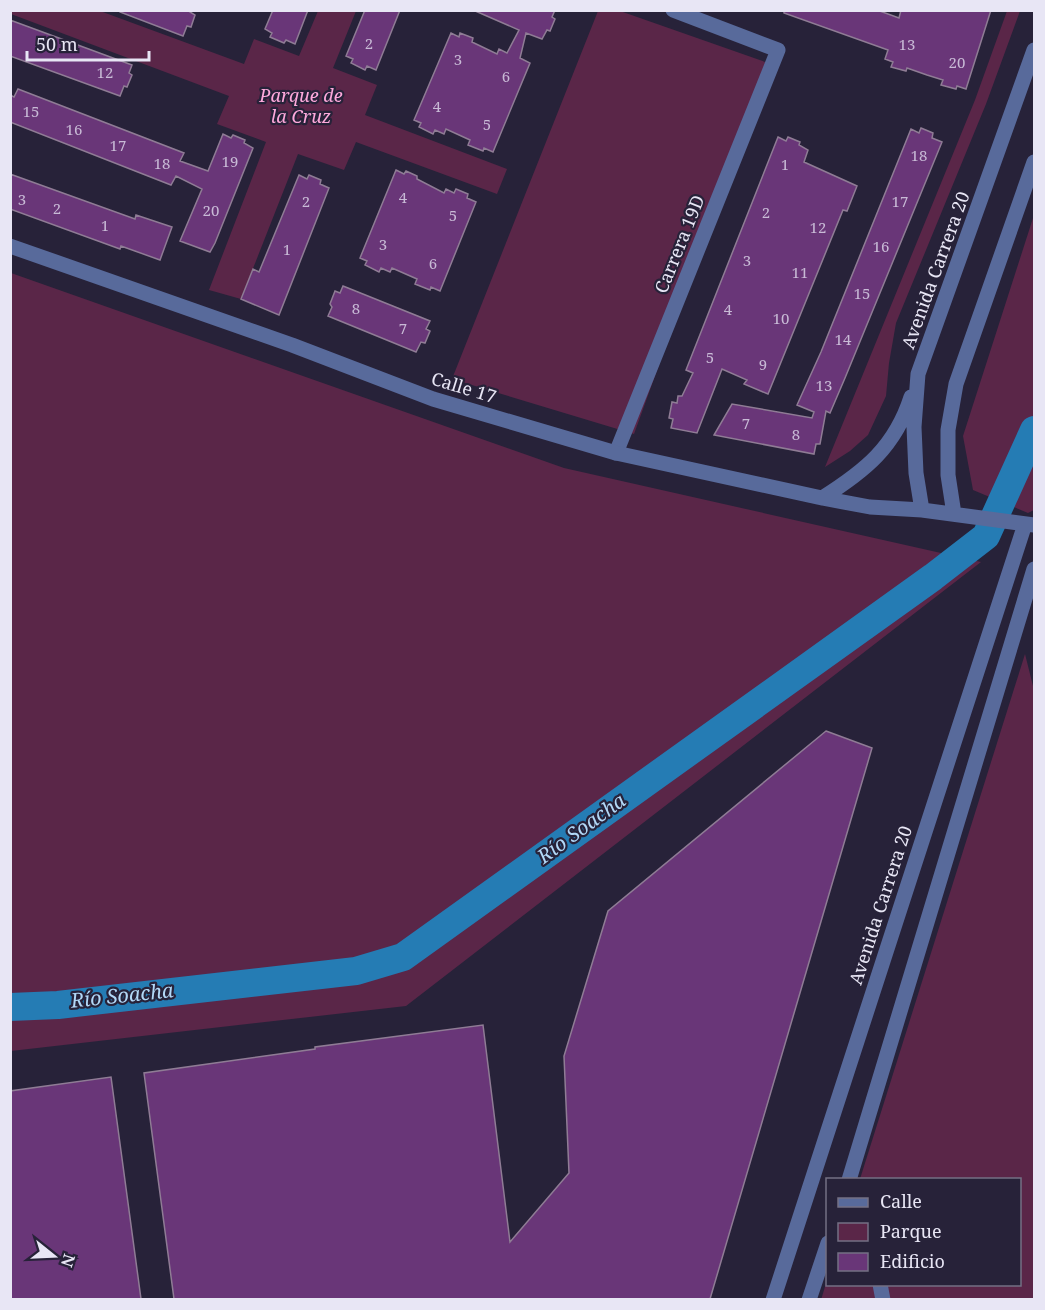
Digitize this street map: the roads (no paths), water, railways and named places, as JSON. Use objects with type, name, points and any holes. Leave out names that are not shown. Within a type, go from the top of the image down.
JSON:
[{"type":"street","name":"Carrera 19D","points":[[616,453],[778,50],[673,10]]},
{"type":"street","name":"Avenida Carrera 20","points":[[922,510],[916,473],[914,427],[918,374],[1035,50]]},
{"type":"street","points":[[954,514],[948,475],[948,430],[956,384],[1035,162]]},
{"type":"street","name":"Calle 17","points":[[10,246],[292,345],[433,399],[616,453],[870,507],[922,510],[1030,524]]},
{"type":"street","points":[[822,498],[856,477],[885,448],[906,413],[918,374]]},
{"type":"street","name":"Avenida Carrera 20","points":[[773,1299],[1030,524]]},
{"type":"street","points":[[849,1178],[1035,569]]},
{"type":"street","points":[[855,1160],[859,1178]]},
{"type":"street","points":[[809,1299],[826,1249]]},
{"type":"waterway","name":"Río Soacha","points":[[10,1007],[58,1005],[356,971],[403,957],[933,577],[986,536],[1034,430]]},
{"type":"park label","name":"Parque de la Cruz","points":[[301,106]]}]
